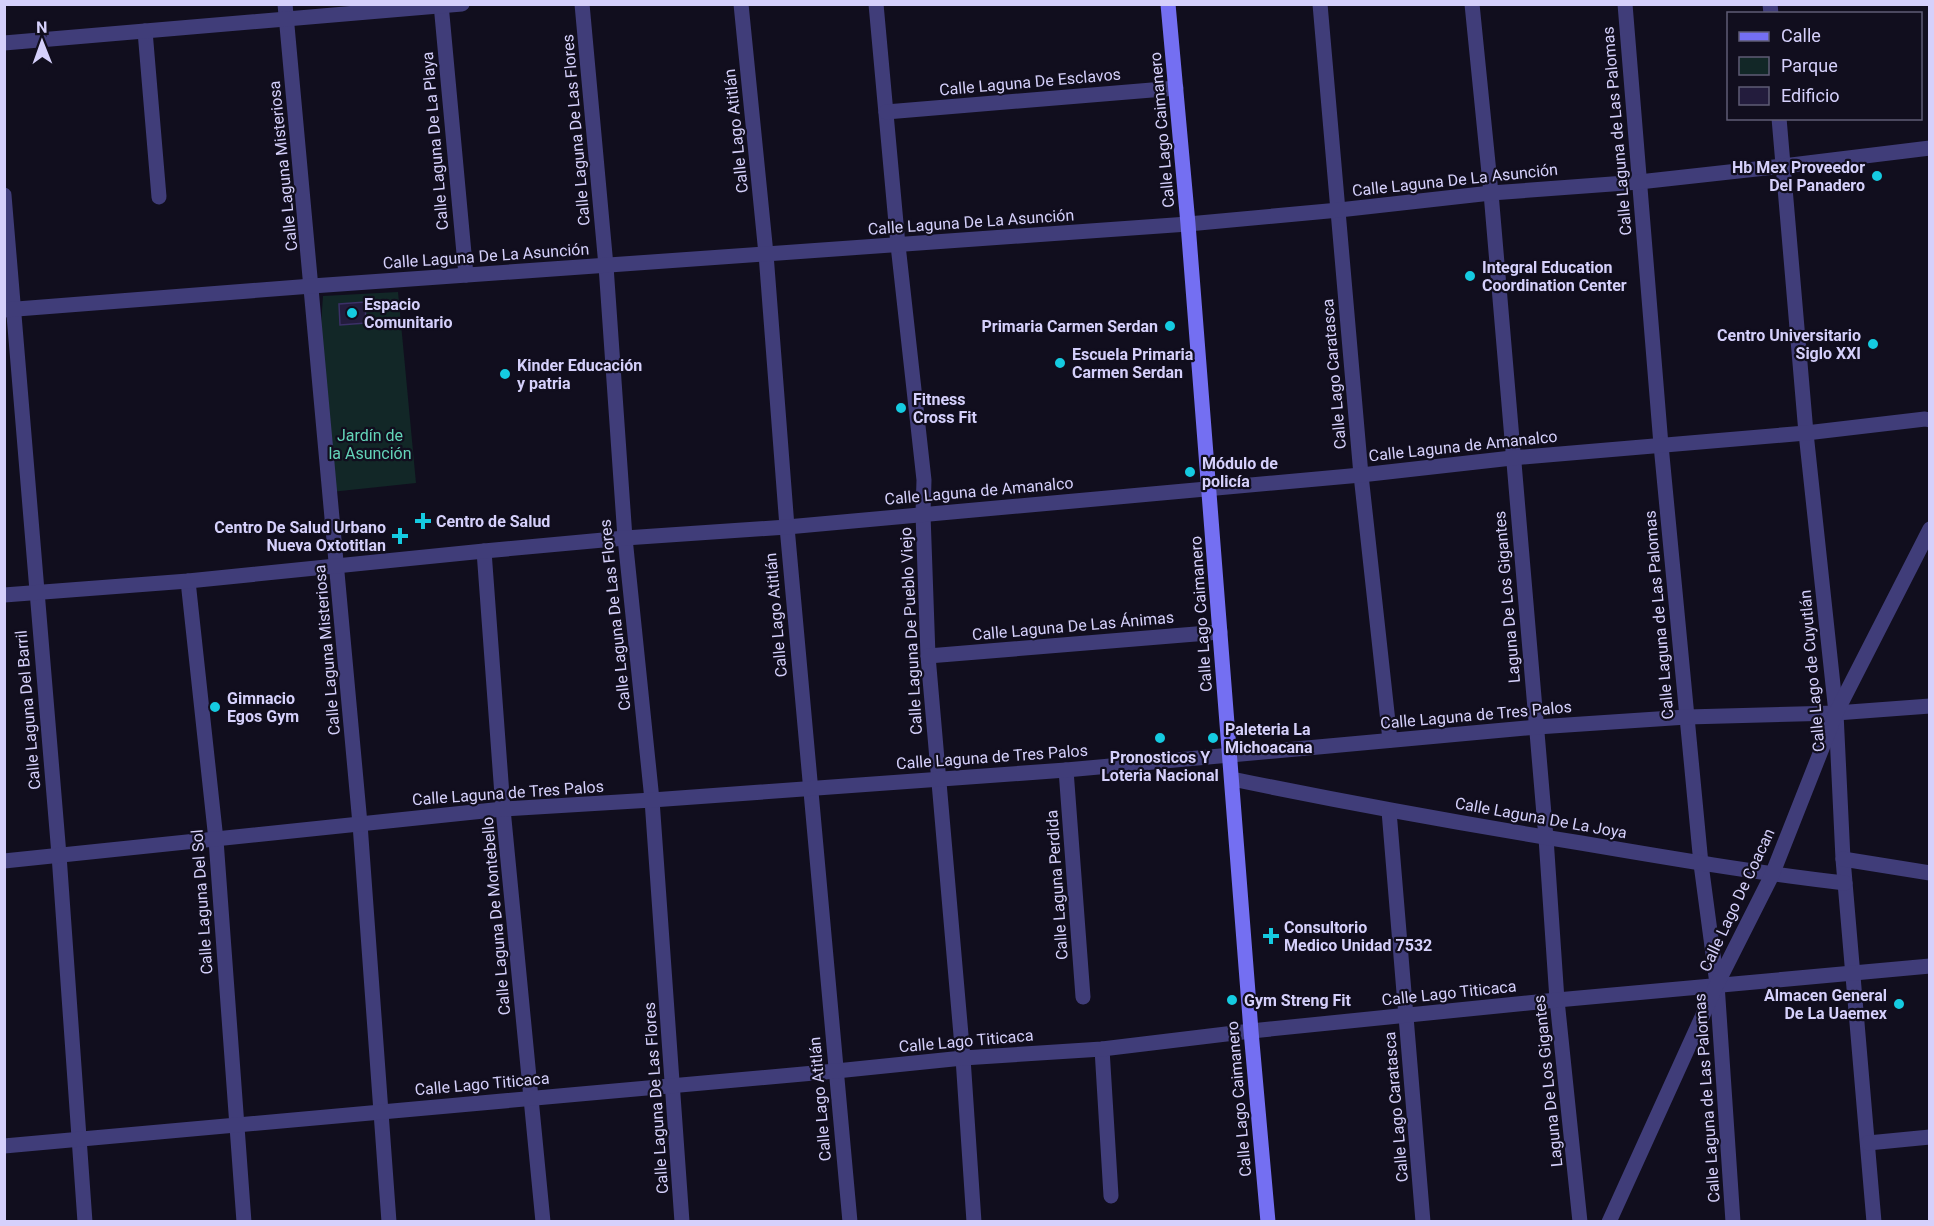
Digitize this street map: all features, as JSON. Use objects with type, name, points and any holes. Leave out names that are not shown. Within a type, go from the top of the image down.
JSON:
[{"type":"street","points":[[4,43],[145,31],[286,12],[462,4]]},
{"type":"street","name":"Calle Laguna De Las Flores","points":[[582,4],[606,266],[625,538],[652,800],[682,1221]]},
{"type":"street","name":"Calle Lago Atitlán","points":[[741,4],[766,254],[787,527],[850,1221]]},
{"type":"street","name":"Calle Laguna De Pueblo Viejo","points":[[876,4],[898,246],[924,480],[928,656],[963,1058],[974,1221]]},
{"type":"street","name":"Calle Lago Caimanero","points":[[1168,4],[1210,488],[1251,1031],[1268,1221]]},
{"type":"street","name":"Calle Lago Caratasca","points":[[1320,4],[1361,475],[1390,740]]},
{"type":"street","name":"Laguna De Los Gigantes","points":[[1472,4],[1491,193],[1537,728],[1557,1000],[1580,1221]]},
{"type":"street","name":"Calle Laguna de Las Palomas","points":[[1625,4],[1661,445],[1701,864],[1717,984],[1733,1221]]},
{"type":"street","name":"Calle Laguna De La Playa","points":[[441,5],[466,275]]},
{"type":"street","name":"Calle Laguna Misteriosa","points":[[286,12],[360,824],[389,1221]]},
{"type":"street","points":[[145,31],[159,197]]},
{"type":"street","name":"Calle Laguna De Esclavos","points":[[886,112],[1176,88]]},
{"type":"street","name":"Calle Lago de Cuyutlán","points":[[1779,120],[1806,433],[1836,713],[1843,859],[1874,1221]]},
{"type":"street","name":"Calle Laguna De La Asunción","points":[[9,310],[312,286],[1188,224],[1491,193],[1639,182],[1929,148]]},
{"type":"street","name":"Calle Laguna Del Barril","points":[[4,195],[9,310],[59,855],[85,1221]]},
{"type":"street","name":"Calle Laguna de Amanalco","points":[[4,596],[188,581],[625,538],[787,527],[1361,475],[1512,458],[1806,433],[1928,418]]},
{"type":"street","name":"Calle Lago De Coacan","points":[[1609,1221],[1717,984],[1772,875],[1836,713],[1929,529]]},
{"type":"street","name":"Calle Laguna De Montebello","points":[[484,551],[504,809],[543,1221]]},
{"type":"street","name":"Calle Laguna Del Sol","points":[[188,581],[216,840],[243,1221]]},
{"type":"street","name":"Calle Laguna De Las Ánimas","points":[[928,656],[1220,632]]},
{"type":"street","name":"Calle Laguna de Tres Palos","points":[[4,861],[504,809],[1066,770],[1390,740],[1687,717],[1836,713],[1929,706]]},
{"type":"street","name":"Calle Laguna Perdida","points":[[1066,770],[1083,997]]},
{"type":"street","name":"Calle Laguna De La Joya","points":[[1232,779],[1389,811],[1546,838],[1772,875],[1845,883]]},
{"type":"street","name":"Calle Lago Caratasca","points":[[1389,811],[1423,1221]]},
{"type":"street","points":[[1843,859],[1929,873]]},
{"type":"street","name":"Calle Lago Titicaca","points":[[4,1146],[963,1058],[1102,1050],[1251,1031],[1717,984],[1929,966]]},
{"type":"street","points":[[1102,1050],[1111,1196]]},
{"type":"street","points":[[1868,1143],[1929,1137]]},
{"type":"green space","name":"Jardín de la Asunción","points":[[398,292],[416,483],[331,492],[319,353],[323,296]]},
{"type":"building","name":"Espacio Comunitario","points":[[365,302],[366,323],[340,325],[339,304]]},
{"type":"place","name":"Hb Mex Proveedor Del Panadero","points":[[1877,176]]},
{"type":"place","name":"Integral Education Coordination Center","points":[[1470,276]]},
{"type":"place","name":"Espacio Comunitario","points":[[352,313]]},
{"type":"place","name":"Primaria Carmen Serdan","points":[[1170,326]]},
{"type":"place","name":"Centro Universitario Siglo XXI","points":[[1873,344]]},
{"type":"place","name":"Escuela Primaria Carmen Serdan","points":[[1060,363]]},
{"type":"place","name":"Kinder Educación y patria","points":[[505,374]]},
{"type":"place","name":"Fitness Cross Fit","points":[[901,408]]},
{"type":"place","name":"Módulo de policía","points":[[1190,472]]},
{"type":"place","name":"Centro de Salud","points":[[423,521]]},
{"type":"place","name":"Centro De Salud Urbano Nueva Oxtotitlan","points":[[400,536]]},
{"type":"place","name":"Gimnacio Egos Gym","points":[[215,707]]},
{"type":"place","name":"Pronosticos Y Loteria Nacional","points":[[1160,738]]},
{"type":"place","name":"Paleteria La Michoacana","points":[[1213,738]]},
{"type":"place","name":"Consultorio Medico Unidad 7532","points":[[1271,936]]},
{"type":"place","name":"Gym Streng Fit","points":[[1232,1000]]},
{"type":"place","name":"Almacen General De La Uaemex","points":[[1899,1004]]}]
